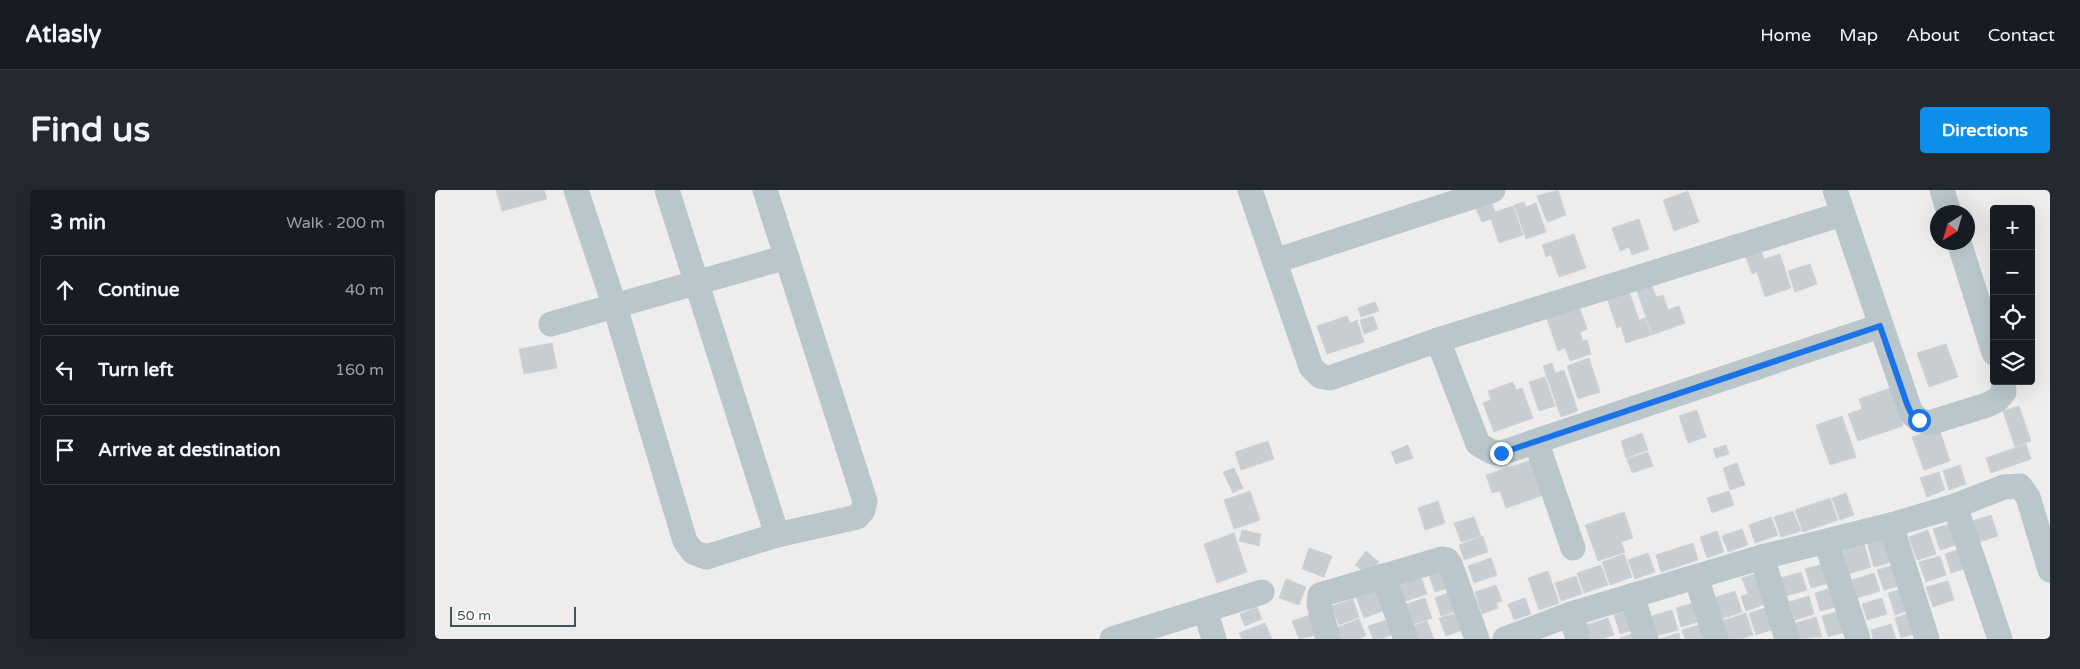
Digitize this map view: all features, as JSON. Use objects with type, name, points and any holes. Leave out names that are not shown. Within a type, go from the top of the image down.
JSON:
[{"type":"street","points":[[576,190],[615,307],[685,542],[693,552],[706,557],[777,535],[857,517],[863,510],[865,501],[765,190]]},
{"type":"street","points":[[667,190],[777,535]]},
{"type":"street","points":[[1250,190],[1311,367],[1320,376],[1329,378],[1438,340],[1842,214]]},
{"type":"street","points":[[1275,262],[1493,190]]},
{"type":"street","points":[[1835,190],[1911,413],[1919,420],[1929,423],[1987,405],[1997,400],[2004,392],[2003,385]]},
{"type":"street","points":[[1942,190],[1947,205]]},
{"type":"street","points":[[1962,250],[1990,340]]},
{"type":"street","points":[[551,324],[787,257]]},
{"type":"street","points":[[1438,340],[1478,444],[1492,452],[1501,453],[1880,326]]},
{"type":"street","points":[[1536,441],[1573,548]]},
{"type":"street","points":[[1505,639],[1571,614],[1762,557],[1891,525],[1955,506],[2004,487],[2020,486],[2028,497],[2050,570]]},
{"type":"street","points":[[1955,506],[2000,639]]},
{"type":"street","points":[[1891,525],[1927,639]]},
{"type":"street","points":[[1826,542],[1858,639]]},
{"type":"street","points":[[1762,557],[1787,639]]},
{"type":"street","points":[[1328,639],[1319,604],[1320,595],[1442,559],[1447,560],[1477,639]]},
{"type":"street","points":[[1383,576],[1406,639]]},
{"type":"street","points":[[1696,577],[1716,639]]},
{"type":"street","points":[[1112,639],[1262,592]]},
{"type":"street","points":[[1632,596],[1645,639]]},
{"type":"street","points":[[1205,610],[1214,639]]},
{"type":"street","points":[[1571,614],[1578,639]]},
{"type":"building","points":[[496,190],[544,190],[547,199],[502,211]]},
{"type":"building","points":[[1558,190],[1566,215],[1547,222],[1537,196]]},
{"type":"building","points":[[1688,191],[1699,222],[1674,231],[1663,200]]},
{"type":"building","points":[[1491,199],[1495,212],[1513,206],[1523,235],[1499,243],[1491,219],[1482,222],[1474,205]]},
{"type":"building","points":[[1524,202],[1526,207],[1536,203],[1546,232],[1526,239],[1514,205]]},
{"type":"building","points":[[1639,219],[1649,249],[1632,255],[1629,247],[1620,251],[1612,228]]},
{"type":"building","points":[[1574,234],[1586,268],[1559,277],[1551,255],[1546,257],[1542,245]]},
{"type":"building","points":[[1761,249],[1764,259],[1780,254],[1791,288],[1765,297],[1757,272],[1752,274],[1745,255]]},
{"type":"building","points":[[1810,264],[1817,284],[1795,292],[1788,271]]},
{"type":"building","points":[[1650,280],[1656,297],[1663,295],[1668,310],[1679,306],[1685,323],[1652,335],[1635,285]]},
{"type":"building","points":[[1629,291],[1639,320],[1645,318],[1651,335],[1626,343],[1621,326],[1617,328],[1607,298]]},
{"type":"building","points":[[1375,302],[1379,311],[1361,317],[1358,308]]},
{"type":"building","points":[[1578,303],[1587,329],[1580,332],[1583,341],[1587,340],[1591,354],[1570,361],[1565,348],[1558,351],[1547,319]]},
{"type":"building","points":[[1347,316],[1350,323],[1357,320],[1364,342],[1327,354],[1317,326]]},
{"type":"building","points":[[1373,316],[1378,329],[1364,334],[1360,320]]},
{"type":"building","points":[[552,343],[557,368],[524,374],[519,349]]},
{"type":"building","points":[[1946,344],[1958,377],[1929,387],[1917,353]]},
{"type":"building","points":[[1589,358],[1600,392],[1578,399],[1567,366]]},
{"type":"building","points":[[1552,363],[1555,373],[1564,370],[1578,411],[1561,417],[1543,366]]},
{"type":"building","points":[[1545,377],[1555,406],[1539,411],[1529,382]]},
{"type":"building","points":[[1513,382],[1516,390],[1522,388],[1533,418],[1494,432],[1483,403],[1491,400],[1488,391]]},
{"type":"building","points":[[1890,388],[1903,426],[1858,441],[1848,414],[1862,409],[1859,399]]},
{"type":"building","points":[[2019,406],[2031,441],[2015,447],[2003,411]]},
{"type":"building","points":[[1697,410],[1706,437],[1688,443],[1679,416]]},
{"type":"building","points":[[1842,416],[1856,457],[1830,465],[1816,425]]},
{"type":"building","points":[[1939,428],[1950,461],[1924,470],[1912,437]]},
{"type":"building","points":[[1642,433],[1648,450],[1626,458],[1621,441]]},
{"type":"building","points":[[1268,441],[1274,459],[1241,470],[1235,452]]},
{"type":"building","points":[[2026,444],[2031,459],[1991,473],[1986,458]]},
{"type":"building","points":[[1408,445],[1413,458],[1396,464],[1391,452]]},
{"type":"building","points":[[1726,445],[1729,454],[1716,458],[1713,449]]},
{"type":"building","points":[[1648,452],[1653,466],[1632,473],[1627,459]]},
{"type":"building","points":[[1535,459],[1547,494],[1506,508],[1500,491],[1492,493],[1486,475]]},
{"type":"building","points":[[1737,463],[1745,485],[1730,490],[1723,468]]},
{"type":"building","points":[[1960,465],[1966,484],[1949,490],[1943,471]]},
{"type":"building","points":[[1234,468],[1243,488],[1233,493],[1223,472]]},
{"type":"building","points":[[1939,472],[1945,490],[1927,497],[1920,478]]},
{"type":"building","points":[[1250,491],[1260,520],[1234,529],[1224,500]]},
{"type":"building","points":[[1729,491],[1734,505],[1712,513],[1707,498]]},
{"type":"building","points":[[1846,493],[1854,515],[1840,520],[1832,498]]},
{"type":"building","points":[[1830,498],[1838,520],[1803,532],[1795,510]]},
{"type":"building","points":[[1438,501],[1445,523],[1425,530],[1418,508]]},
{"type":"building","points":[[1793,511],[1801,531],[1781,537],[1774,517]]},
{"type":"building","points":[[1624,512],[1633,538],[1621,542],[1625,552],[1598,561],[1585,525]]},
{"type":"building","points":[[1991,515],[1998,536],[1979,542],[1972,521]]},
{"type":"building","points":[[1474,517],[1481,536],[1461,542],[1454,523]]},
{"type":"building","points":[[1771,517],[1778,535],[1755,543],[1749,525]]},
{"type":"building","points":[[1955,522],[1962,543],[1940,550],[1933,529]]},
{"type":"building","points":[[1742,529],[1748,545],[1728,552],[1722,536]]},
{"type":"building","points":[[1242,530],[1261,534],[1259,546],[1239,541]]},
{"type":"building","points":[[1928,530],[1936,554],[1917,560],[1909,537]]},
{"type":"building","points":[[1717,531],[1724,552],[1707,558],[1700,537]]},
{"type":"building","points":[[1889,532],[1898,560],[1874,567],[1866,539]]},
{"type":"building","points":[[1234,533],[1247,572],[1217,583],[1204,544]]},
{"type":"building","points":[[1483,536],[1488,552],[1464,560],[1459,545]]},
{"type":"building","points":[[1863,541],[1871,567],[1849,574],[1842,548]]},
{"type":"building","points":[[1693,543],[1698,560],[1661,572],[1656,555]]},
{"type":"building","points":[[1309,548],[1332,556],[1324,577],[1302,569]]},
{"type":"building","points":[[1963,548],[1970,567],[1951,573],[1945,554]]},
{"type":"building","points":[[1366,551],[1379,562],[1369,575],[1355,565]]},
{"type":"building","points":[[1648,553],[1655,572],[1635,579],[1628,560]]},
{"type":"building","points":[[1624,554],[1632,577],[1610,585],[1602,562]]},
{"type":"building","points":[[1940,556],[1946,575],[1926,582],[1919,562]]},
{"type":"building","points":[[1491,558],[1497,575],[1474,583],[1468,566]]},
{"type":"building","points":[[1827,563],[1833,582],[1811,588],[1805,569]]},
{"type":"building","points":[[1444,564],[1452,587],[1435,592],[1427,569]]},
{"type":"building","points":[[1898,564],[1905,584],[1884,590],[1877,570]]},
{"type":"building","points":[[1601,565],[1608,585],[1584,593],[1577,573]]},
{"type":"building","points":[[1548,571],[1559,603],[1539,610],[1528,578]]},
{"type":"building","points":[[1801,572],[1807,590],[1786,596],[1781,578]]},
{"type":"building","points":[[1758,573],[1768,603],[1746,611],[1741,596],[1748,594],[1742,578]]},
{"type":"building","points":[[1874,573],[1880,591],[1857,598],[1852,580]]},
{"type":"building","points":[[1420,574],[1427,594],[1400,603],[1393,583]]},
{"type":"building","points":[[1576,576],[1582,594],[1561,601],[1555,583]]},
{"type":"building","points":[[1286,579],[1306,587],[1299,605],[1279,598]]},
{"type":"building","points":[[1948,581],[1954,600],[1933,607],[1926,587]]},
{"type":"building","points":[[1496,585],[1502,601],[1496,603],[1498,608],[1482,614],[1475,592]]},
{"type":"building","points":[[1376,586],[1385,610],[1364,618],[1355,594]]},
{"type":"building","points":[[1834,587],[1840,606],[1820,611],[1815,593]]},
{"type":"building","points":[[1906,588],[1913,609],[1895,615],[1888,593]]},
{"type":"building","points":[[1453,591],[1460,610],[1441,616],[1435,598]]},
{"type":"building","points":[[1735,591],[1742,612],[1721,619],[1714,598]]},
{"type":"building","points":[[1809,596],[1814,614],[1795,620],[1789,602]]},
{"type":"building","points":[[1425,598],[1432,618],[1408,626],[1401,606]]},
{"type":"building","points":[[1525,598],[1531,614],[1514,620],[1508,604]]},
{"type":"building","points":[[1882,598],[1887,614],[1867,620],[1862,604]]},
{"type":"building","points":[[1353,599],[1359,617],[1339,625],[1332,606]]},
{"type":"building","points":[[1699,601],[1705,620],[1681,627],[1676,608]]},
{"type":"building","points":[[1257,607],[1262,619],[1245,626],[1240,614]]},
{"type":"building","points":[[1769,607],[1777,628],[1756,635],[1749,613]]},
{"type":"building","points":[[1629,610],[1636,629],[1620,634],[1614,615]]},
{"type":"building","points":[[1672,610],[1678,630],[1655,636],[1649,617]]},
{"type":"building","points":[[1842,610],[1848,631],[1828,637],[1822,616]]},
{"type":"building","points":[[1460,612],[1465,629],[1446,636],[1439,618]]},
{"type":"building","points":[[1915,612],[1921,632],[1901,638],[1895,618]]},
{"type":"building","points":[[1746,613],[1753,635],[1741,639],[1725,639],[1719,622]]},
{"type":"building","points":[[1310,615],[1317,635],[1299,639],[1292,621]]},
{"type":"building","points":[[1816,617],[1822,637],[1797,639],[1792,624]]},
{"type":"building","points":[[1608,618],[1614,635],[1602,639],[1591,639],[1586,625]]},
{"type":"building","points":[[1359,619],[1366,636],[1358,639],[1340,639],[1336,628]]},
{"type":"building","points":[[1386,620],[1392,635],[1381,639],[1373,639],[1368,626]]},
{"type":"building","points":[[1427,621],[1434,639],[1414,639],[1410,627]]},
{"type":"building","points":[[1265,623],[1272,639],[1242,639],[1239,633]]},
{"type":"building","points":[[1705,623],[1710,639],[1685,639],[1682,630]]},
{"type":"building","points":[[1891,624],[1896,639],[1873,639],[1871,630]]},
{"type":"building","points":[[1637,632],[1639,639],[1620,639],[1620,638]]},
{"type":"building","points":[[1679,633],[1680,639],[1659,639]]},
{"type":"route","points":[[1501,453],[1880,326],[1907,404],[1911,413],[1919,420]]}]
